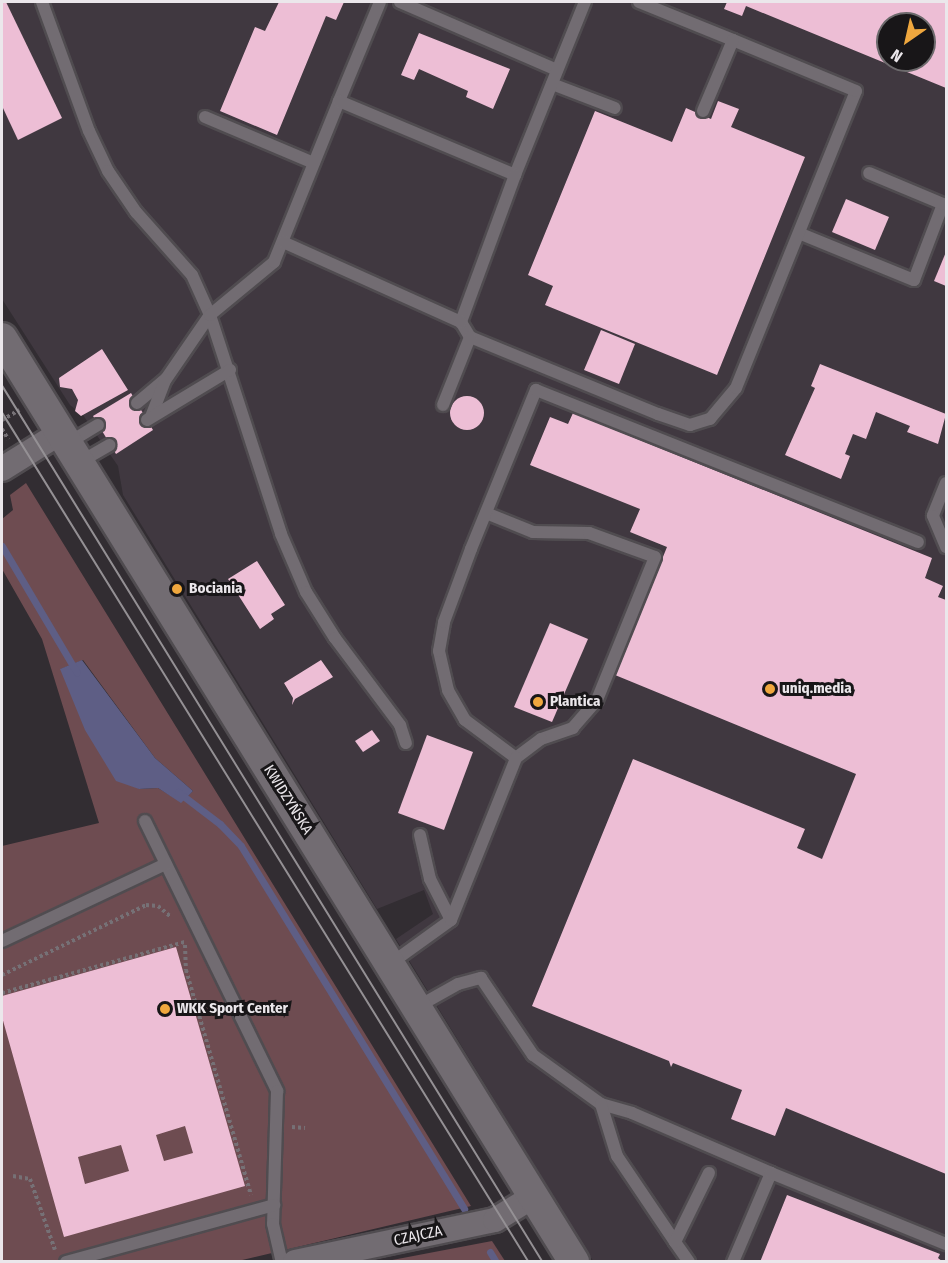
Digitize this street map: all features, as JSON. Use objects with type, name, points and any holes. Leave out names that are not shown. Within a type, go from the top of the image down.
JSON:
[{"type":"street","name":"KWIDZYŃSKA","points":[[2,338],[574,1262]]},
{"type":"street","points":[[2,469],[69,446]]},
{"type":"street","name":"CZAJCZA","points":[[295,1262],[495,1220],[534,1196]]},
{"type":"lane","points":[[42,2],[85,121],[108,171],[136,212],[192,275],[210,315],[230,370],[281,534],[306,592],[334,638],[400,725],[406,743]]},
{"type":"lane","points":[[230,370],[149,419],[166,379],[210,315],[261,276],[274,262],[380,2]]},
{"type":"lane","points":[[400,2],[557,70]]},
{"type":"lane","points":[[461,321],[515,175],[585,2]]},
{"type":"lane","points":[[283,242],[461,321],[470,337],[690,425],[710,419],[736,388],[801,234],[856,91],[639,2]]},
{"type":"lane","points":[[703,111],[733,40]]},
{"type":"lane","points":[[552,84],[615,108]]},
{"type":"lane","points":[[339,101],[515,175]]},
{"type":"lane","points":[[206,117],[314,163]]},
{"type":"lane","points":[[801,234],[914,280],[943,204],[869,173]]},
{"type":"lane","points":[[443,405],[470,337]]},
{"type":"lane","points":[[137,403],[166,379]]},
{"type":"lane","points":[[516,758],[465,720],[448,690],[439,651],[444,622],[536,390],[918,542]]},
{"type":"lane","points":[[69,446],[98,425]]},
{"type":"lane","points":[[69,446],[110,445]]},
{"type":"lane","points":[[946,483],[933,516],[946,547]]},
{"type":"lane","points":[[390,964],[451,920],[516,758],[541,739],[573,728],[597,700],[655,556],[589,533],[533,532],[486,513]]},
{"type":"lane","points":[[146,821],[277,1091],[273,1224],[282,1262]]},
{"type":"lane","points":[[420,835],[430,879],[451,920]]},
{"type":"lane","points":[[2,942],[166,864]]},
{"type":"lane","points":[[417,1007],[458,984],[481,978],[533,1055],[601,1104],[632,1113],[771,1173],[946,1244]]},
{"type":"lane","points":[[601,1104],[617,1156],[689,1262]]},
{"type":"lane","points":[[675,1242],[709,1173]]},
{"type":"lane","points":[[733,1262],[771,1173]]},
{"type":"lane","points":[[61,1257],[274,1205]]},
{"type":"path","points":[[2,420],[22,408]]},
{"type":"path","points":[[2,975],[146,905],[158,906],[177,924]]},
{"type":"path","points":[[181,933],[185,942],[186,970],[255,1210]]},
{"type":"path","points":[[2,993],[185,942]]},
{"type":"path","points":[[13,1176],[30,1179],[61,1257]]},
{"type":"shaded area","points":[[2,2],[946,2],[946,1261],[593,1261],[396,939],[433,914],[424,890],[377,909],[123,495],[118,466],[83,415],[70,405],[2,299]]},
{"type":"shaded area","name":"WKK Sport Center","points":[[26,483],[471,1206],[238,1261],[2,1261],[2,846],[99,823],[42,639],[2,569],[2,519],[13,510],[10,495]],"holes":[[[83,660],[155,758],[193,791],[181,802],[158,788],[139,789],[61,669]]]},
{"type":"shaded area","points":[[492,1241],[505,1261],[387,1261]]},
{"type":"water","points":[[82,660],[155,758],[193,791],[181,803],[158,788],[139,789],[116,781],[85,730],[60,669]]},
{"type":"building","points":[[2,2],[6,2],[62,118],[18,140],[2,106]]},
{"type":"building","points":[[279,2],[344,2],[336,20],[326,16],[277,135],[220,111],[255,27],[265,31]]},
{"type":"building","points":[[727,2],[946,2],[946,88],[907,72],[936,72],[936,12],[876,12],[876,59],[746,6],[742,16],[724,9]]},
{"type":"building","points":[[419,33],[510,69],[493,109],[466,97],[468,91],[419,69],[414,80],[401,75]]},
{"type":"building","points":[[718,101],[739,109],[731,127],[805,157],[717,375],[545,305],[553,286],[528,275],[595,111],[672,142],[686,108],[711,119]]},
{"type":"building","points":[[846,199],[889,217],[875,250],[832,232]]},
{"type":"building","points":[[946,252],[946,286],[934,281]]},
{"type":"building","points":[[601,330],[635,344],[619,384],[584,370]]},
{"type":"building","points":[[102,349],[128,390],[81,416],[75,411],[78,400],[72,389],[60,387],[59,378]]},
{"type":"building","points":[[820,364],[946,414],[938,444],[907,432],[910,426],[876,412],[866,439],[853,434],[845,454],[850,456],[841,479],[785,455],[815,388],[811,386]]},
{"type":"building","points":[[131,393],[153,430],[116,454],[93,416]]},
{"type":"building","points":[[467,396],[479,401],[484,413],[479,425],[467,430],[455,425],[450,413],[455,401]]},
{"type":"building","points":[[573,413],[932,558],[925,578],[943,586],[938,597],[946,600],[946,1174],[786,1108],[775,1136],[731,1119],[742,1090],[673,1063],[671,1067],[669,1061],[532,1006],[633,759],[805,829],[797,848],[822,859],[856,774],[615,675],[667,547],[630,532],[640,509],[530,465],[550,417],[568,424]]},
{"type":"building","points":[[257,561],[285,605],[271,614],[274,619],[260,629],[228,579]]},
{"type":"building","points":[[550,623],[588,639],[552,722],[514,707]]},
{"type":"building","points":[[321,660],[333,677],[295,699],[292,705],[293,698],[284,683]]},
{"type":"building","points":[[372,730],[380,741],[363,752],[355,741]]},
{"type":"building","points":[[427,735],[473,752],[444,830],[398,813]]},
{"type":"building","points":[[176,947],[245,1186],[64,1237],[2,1017],[2,996]],"holes":[[[185,1126],[193,1153],[164,1161],[156,1135]],[[121,1145],[129,1171],[85,1184],[78,1157]]]},
{"type":"building","points":[[787,1195],[940,1254],[938,1258],[943,1262],[760,1262]]},
{"type":"waterway","points":[[2,546],[77,673]]},
{"type":"waterway","points":[[178,792],[220,824],[241,846],[464,1209]]},
{"type":"waterway","points":[[490,1252],[496,1262]]},
{"type":"tram line","points":[[2,385],[543,1262]]},
{"type":"tram line","points":[[2,412],[529,1262]]},
{"type":"place","name":"Bociania","points":[[177,589]]},
{"type":"place","name":"uniq.media","points":[[770,689]]},
{"type":"place","name":"Plantica","points":[[538,702]]},
{"type":"place","name":"WKK Sport Center","points":[[165,1009]]}]
